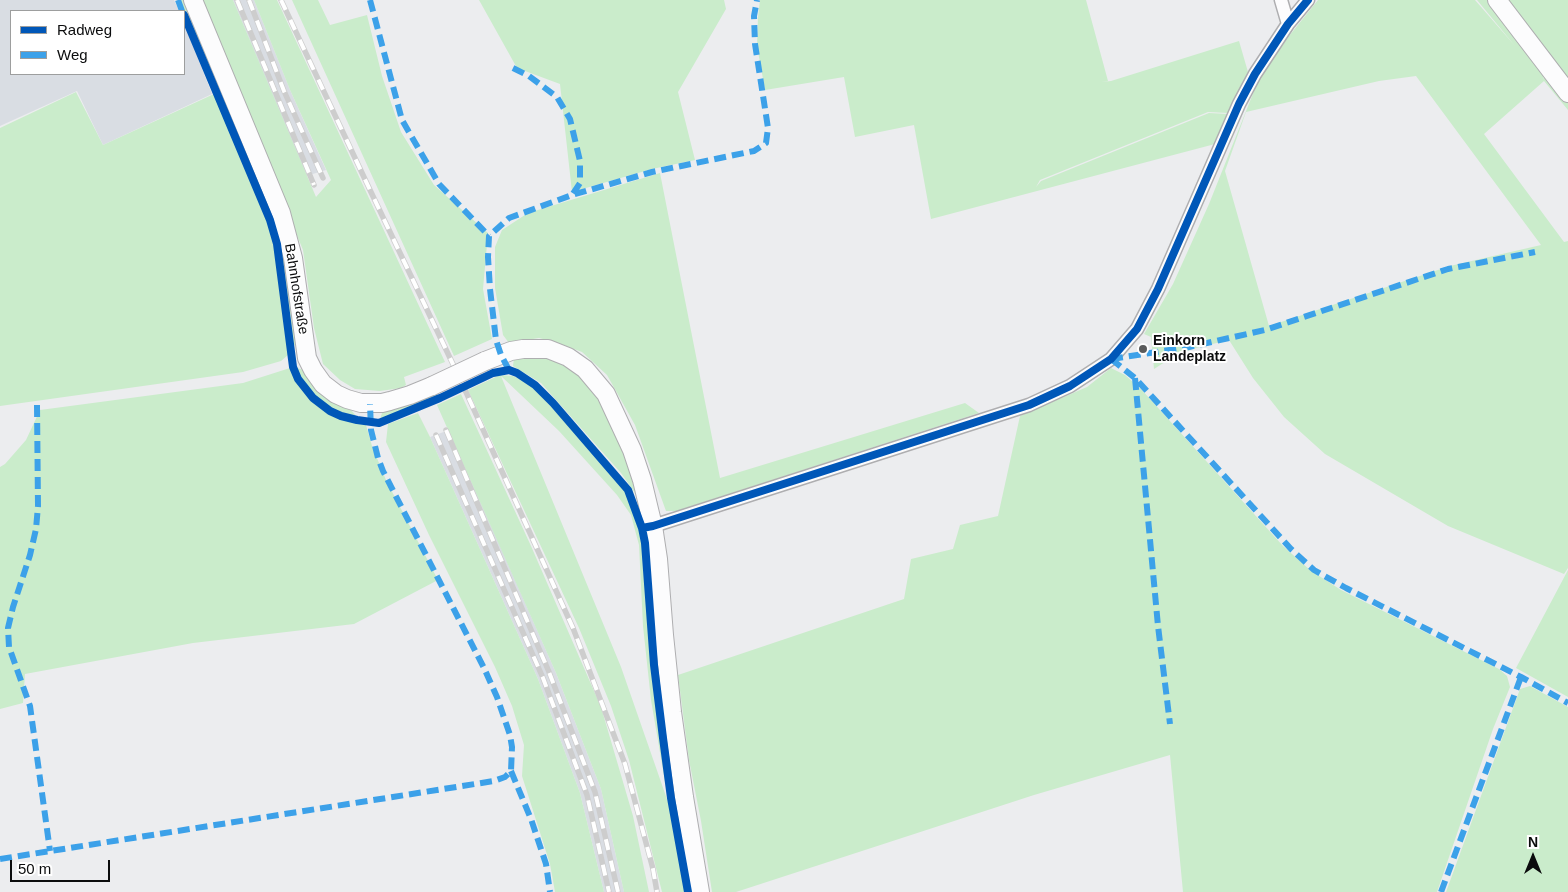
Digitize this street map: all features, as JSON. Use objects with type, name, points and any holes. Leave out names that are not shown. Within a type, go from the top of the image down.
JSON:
[{"type":"main road","name":"Bahnhofstraße","points":[[193,0],[281,213],[293,258],[307,358],[323,384],[336,394],[361,403],[370,404],[390,401],[432,386],[484,361],[511,351],[535,348],[558,352],[568,357],[585,369],[606,394],[626,436],[642,480],[653,526],[658,559],[664,643],[672,712],[700,892]]},
{"type":"main road","points":[[1497,0],[1568,93]]},
{"type":"street","points":[[1281,0],[1288,24]]},
{"type":"street","points":[[653,526],[1029,405],[1070,386],[1111,359],[1137,329],[1158,289],[1239,104],[1255,74],[1288,24],[1308,0]]},
{"type":"shaded area","points":[[0,0],[174,0],[179,10],[10,10],[10,75],[185,75],[185,26],[212,94],[103,145],[77,91],[0,126]]},
{"type":"shaded area","points":[[233,0],[254,0],[290,90],[326,170],[306,176]]},
{"type":"shaded area","points":[[449,430],[556,673],[601,789],[624,892],[604,892],[580,793],[538,679],[430,437]]},
{"type":"green space","points":[[180,0],[184,0],[272,210],[284,255],[296,343],[292,349],[281,256],[276,233]]},
{"type":"green space","points":[[199,0],[233,0],[316,197],[331,180],[290,90],[254,0],[277,0],[445,362],[404,377],[406,385],[401,388],[380,391],[355,389],[340,380],[323,364],[314,328],[303,250]]},
{"type":"green space","points":[[292,0],[318,0],[330,25],[367,15],[382,76],[401,132],[434,185],[488,233],[483,289],[492,339],[454,356]]},
{"type":"green space","points":[[479,0],[724,0],[726,9],[678,92],[695,160],[652,169],[572,192],[560,84],[517,68]]},
{"type":"green space","points":[[760,0],[1086,0],[1108,81],[1101,82],[1111,81],[1239,41],[1248,72],[1228,113],[1208,112],[1040,180],[1036,187],[1041,181],[1209,113],[1228,114],[1215,144],[931,219],[914,125],[855,137],[844,77],[765,90],[757,46]]},
{"type":"green space","points":[[1318,0],[1475,0],[1515,46],[1477,0],[1487,0],[1544,72],[1543,80],[1545,72],[1568,102],[1568,110],[1544,81],[1484,134],[1564,242],[1568,241],[1568,568],[1564,574],[1448,526],[1325,454],[1284,417],[1253,378],[1229,340],[1192,349],[1154,369],[1151,337],[1144,334],[1173,284],[1209,204],[1258,81],[1289,36]],"holes":[[[1416,76],[1541,245],[1450,266],[1269,326],[1225,171],[1246,112],[1379,81]]]},
{"type":"green space","points":[[1508,0],[1568,0],[1568,79],[1548,53]]},
{"type":"green space","points":[[76,92],[103,145],[214,94],[272,233],[276,250],[288,355],[281,361],[243,372],[0,406],[0,128]]},
{"type":"green space","points":[[660,173],[720,478],[965,403],[979,413],[676,511],[666,511],[635,425],[607,375],[582,352],[555,342],[539,338],[509,343],[503,335],[495,288],[495,247],[502,230],[528,213]]},
{"type":"green space","points":[[514,358],[547,358],[570,367],[599,394],[624,447],[646,523],[635,493],[621,473],[541,383],[513,366]]},
{"type":"green space","points":[[295,367],[303,370],[310,381],[326,398],[351,410],[358,418],[330,408],[323,403],[306,385]]},
{"type":"green space","points":[[290,368],[302,389],[328,413],[366,425],[372,446],[386,480],[438,580],[354,624],[193,643],[25,674],[23,703],[0,709],[0,467],[5,464],[26,440],[40,410],[243,383]]},
{"type":"green space","points":[[1111,368],[1125,375],[1141,389],[1283,546],[1310,570],[1341,590],[1499,669],[1507,676],[1510,687],[1493,729],[1437,892],[1183,892],[1170,755],[1034,795],[736,892],[712,892],[689,760],[678,675],[904,599],[911,559],[953,549],[960,525],[998,516],[1020,416],[1087,387]]},
{"type":"green space","points":[[500,375],[513,376],[529,383],[609,469],[630,497],[637,513],[642,529],[650,647],[661,741],[670,808],[686,892],[662,892],[629,760],[611,706],[579,628],[468,390]],"holes":[[[501,376],[559,431],[617,495],[631,515],[639,545],[643,626],[651,700],[669,805],[621,667]]]},
{"type":"green space","points":[[436,392],[438,396],[380,419],[382,413],[387,410]]},
{"type":"green space","points":[[461,394],[531,546],[601,707],[633,816],[649,892],[624,892],[601,789],[556,673],[437,405]]},
{"type":"green space","points":[[418,413],[538,679],[580,793],[604,892],[555,892],[550,864],[522,776],[524,745],[512,706],[386,442],[388,424]]},
{"type":"green space","points":[[1568,570],[1568,697],[1516,668]]},
{"type":"green space","points":[[1530,686],[1568,707],[1568,892],[1446,892],[1520,689]]},
{"type":"railway","points":[[237,0],[314,185]]},
{"type":"railway","points":[[249,0],[284,91],[323,178]]},
{"type":"railway","points":[[281,0],[461,381],[573,628],[625,764],[653,869],[657,892]]},
{"type":"railway","points":[[446,430],[549,672],[595,792],[618,892]]},
{"type":"railway","points":[[436,435],[543,678],[587,795],[609,892]]},
{"type":"marked path","points":[[178,0],[182,10]]},
{"type":"marked path","points":[[370,0],[402,120],[439,184],[489,236]]},
{"type":"marked path","points":[[509,370],[496,340],[490,289],[489,236],[509,218],[572,195],[652,172],[754,151],[766,143],[768,128],[755,44],[754,16],[757,0]]},
{"type":"marked path","points":[[513,68],[529,76],[557,97],[570,119],[580,161],[580,183],[572,195]]},
{"type":"marked path","points":[[1111,359],[1189,347],[1265,330],[1448,269],[1535,252]]},
{"type":"marked path","points":[[1111,359],[1135,378],[1291,549],[1314,570],[1568,703]]},
{"type":"marked path","points":[[1135,378],[1158,626],[1170,724]]},
{"type":"marked path","points":[[0,859],[494,781],[505,777],[511,771],[512,747],[510,735],[497,697],[383,471],[371,430],[370,404]]},
{"type":"marked path","points":[[37,405],[38,506],[36,529],[8,628],[9,647],[30,706],[50,851]]},
{"type":"marked path","points":[[1441,892],[1521,677]]},
{"type":"marked path","points":[[511,771],[531,819],[546,864],[550,892]]},
{"type":"cycle path","points":[[642,528],[1029,405],[1070,386],[1111,359],[1137,329],[1158,289],[1239,104],[1255,74],[1288,24],[1308,0]]},
{"type":"cycle path","points":[[185,17],[270,220],[277,244],[293,367],[298,379],[313,398],[330,411],[341,416],[379,423],[440,398],[493,373],[509,370],[535,385],[553,403],[628,490],[642,528],[645,543],[654,665],[671,798],[688,892]]},
{"type":"place","name":"Einkorn Landeplatz","points":[[1143,349]]}]
